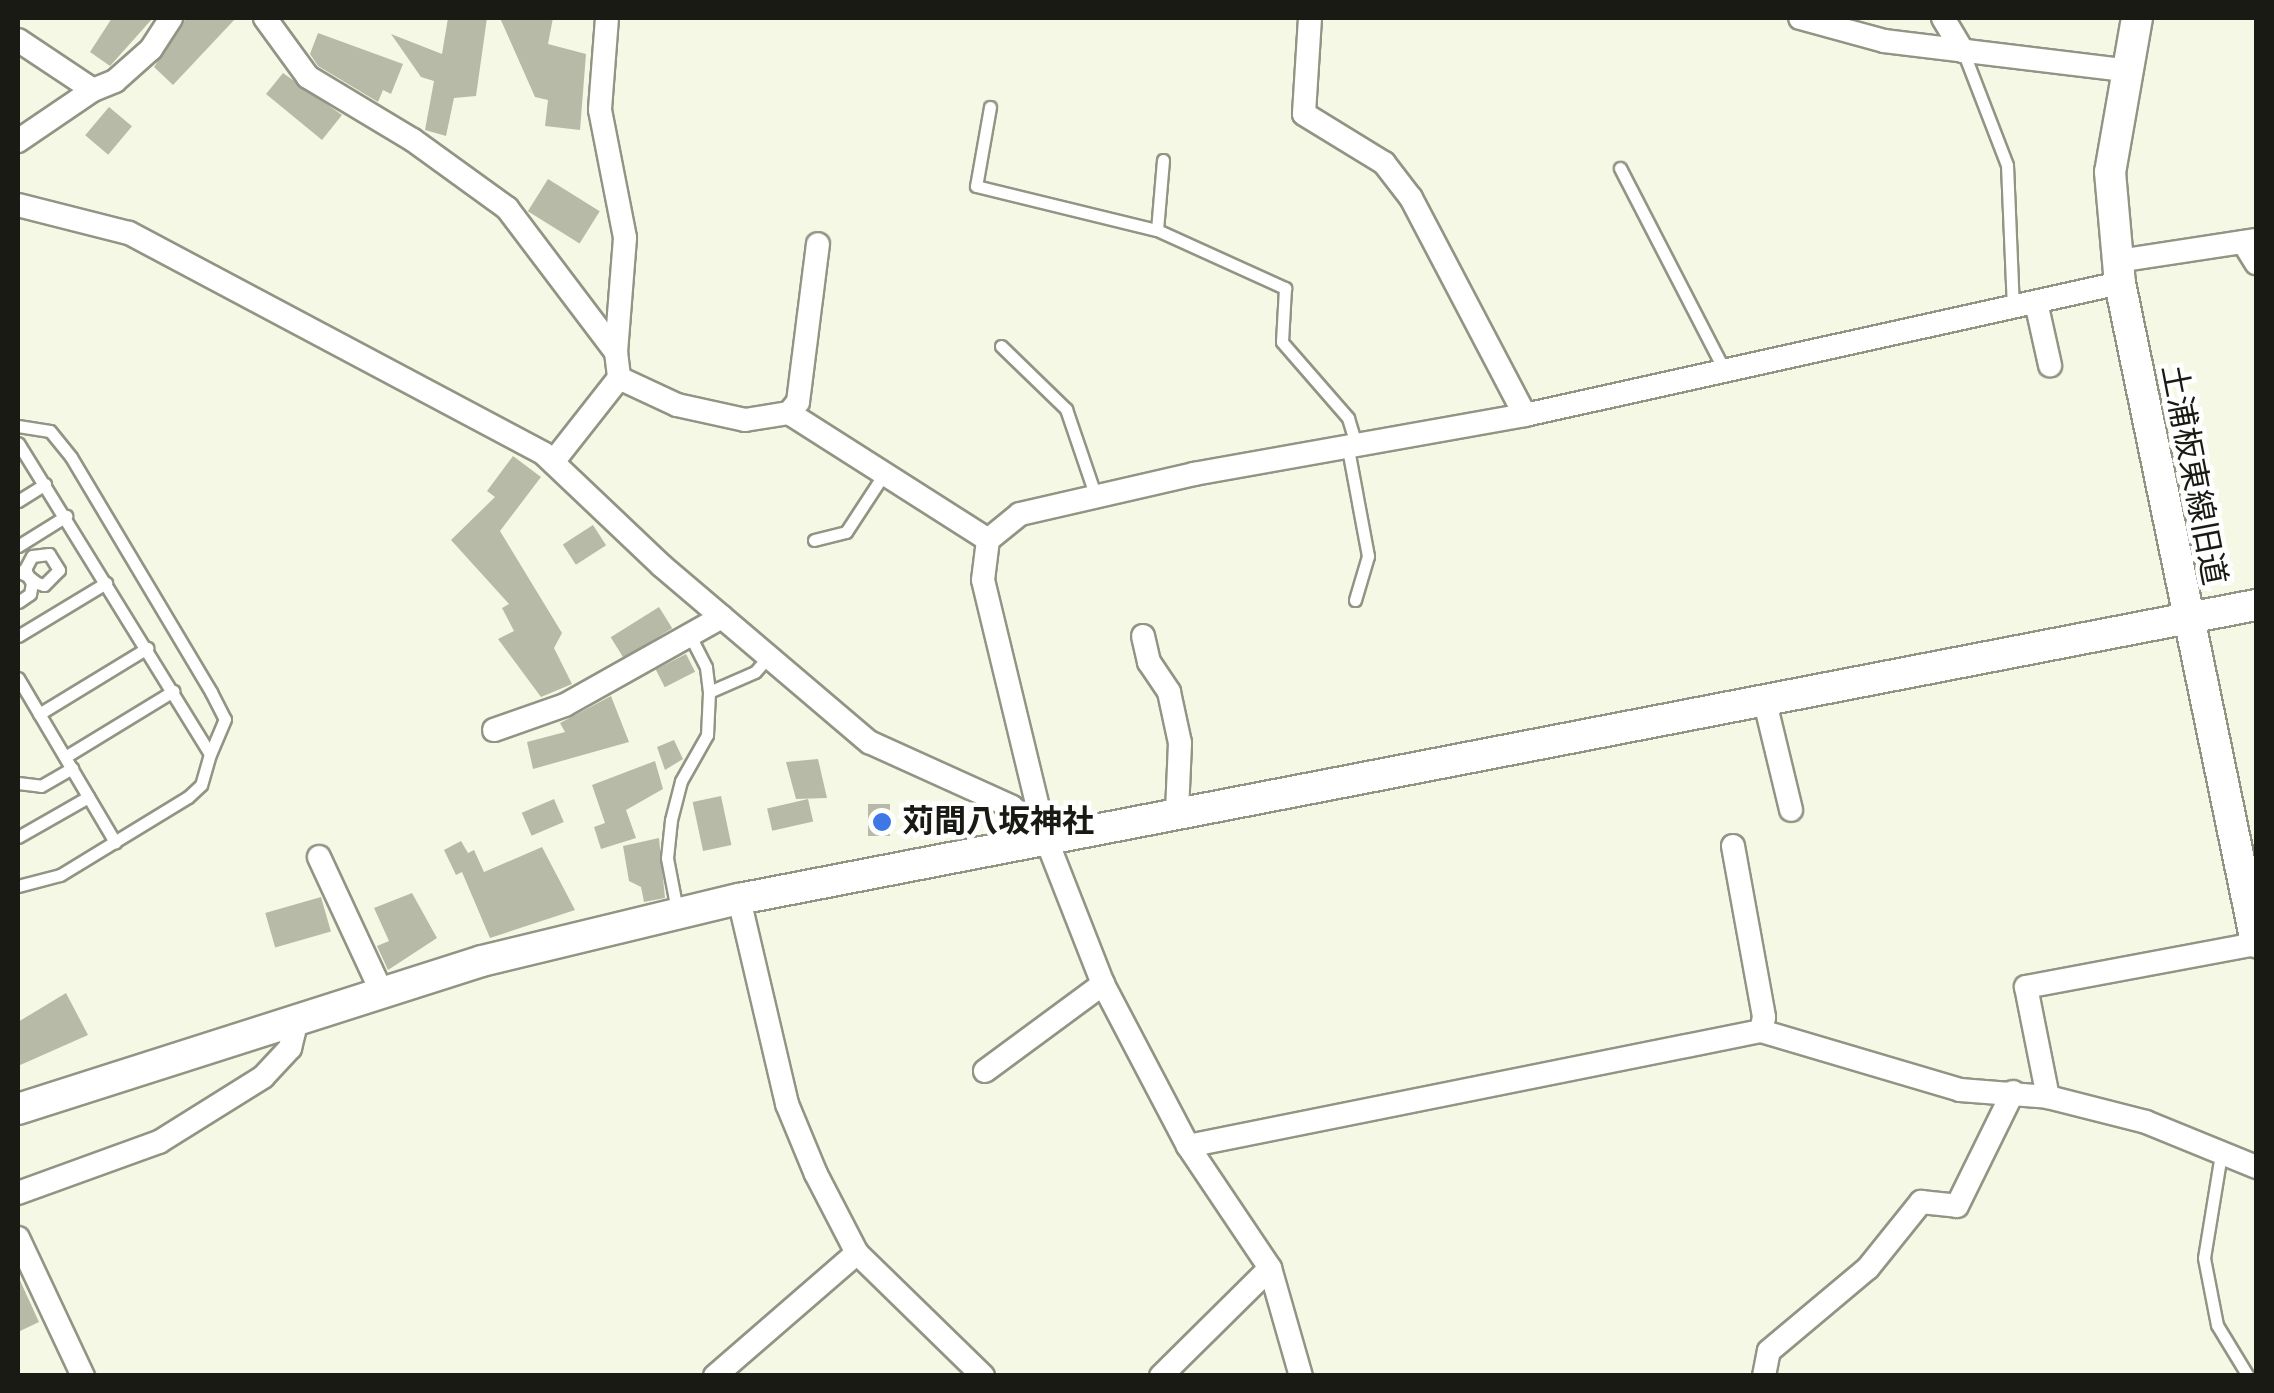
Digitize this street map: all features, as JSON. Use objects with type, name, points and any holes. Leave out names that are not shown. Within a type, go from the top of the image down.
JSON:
[{"type":"street","points":[[18,142],[94,90],[115,81],[152,49],[171,18]]},
{"type":"street","points":[[265,18],[308,77],[414,140],[507,208],[616,352]]},
{"type":"street","points":[[554,462],[619,378],[616,352],[625,238],[600,110],[607,18]]},
{"type":"street","points":[[1310,18],[1304,114],[1384,163],[1411,198],[1524,414]]},
{"type":"street","points":[[1800,18],[1884,40],[2124,70]]},
{"type":"street","points":[[1944,18],[1963,50]]},
{"type":"street","name":"土浦板東線旧道","points":[[2138,18],[2124,70],[2110,172],[2119,272],[2186,618],[2256,941]]},
{"type":"street","points":[[18,40],[94,90]]},
{"type":"street","points":[[18,205],[129,233],[554,462],[722,618],[869,742],[1012,807],[1045,836]]},
{"type":"street","points":[[1302,1376],[1270,1268],[1188,1146],[1103,984],[1045,836],[984,580],[988,540],[1020,514],[1524,414],[2024,304],[2119,272],[2250,241],[2256,263]]},
{"type":"street","points":[[619,378],[676,404],[745,420],[789,413],[798,402],[818,244]]},
{"type":"street","points":[[2024,304],[2050,364]]},
{"type":"street","points":[[789,413],[988,540]]},
{"type":"street","points":[[18,1109],[382,993],[740,899],[1045,836],[2256,605]]},
{"type":"street","points":[[494,730],[565,705],[722,618]]},
{"type":"street","points":[[1143,636],[1149,662],[1169,692],[1180,743],[1177,811]]},
{"type":"street","points":[[1764,698],[1791,810]]},
{"type":"street","points":[[1734,846],[1764,1018],[1760,1031]]},
{"type":"street","points":[[319,856],[382,993]]},
{"type":"street","points":[[740,899],[787,1104],[857,1253],[983,1376]]},
{"type":"street","points":[[2048,1098],[2026,987],[2256,941]]},
{"type":"street","points":[[985,1071],[1103,984]]},
{"type":"street","points":[[18,1194],[159,1142],[263,1077],[290,1048],[297,1020]]},
{"type":"street","points":[[1188,1146],[1760,1031],[1960,1090],[2048,1098],[2146,1122],[2256,1167]]},
{"type":"street","points":[[1764,1376],[1769,1351],[1868,1268],[1921,1202],[1956,1206],[2013,1092]]},
{"type":"street","points":[[18,1238],[82,1376]]},
{"type":"street","points":[[715,1376],[857,1253]]},
{"type":"street","points":[[1161,1376],[1270,1268]]},
{"type":"lane","points":[[1963,50],[2008,165],[2024,304]]},
{"type":"lane","points":[[990,107],[976,186],[1158,230],[1285,288],[1282,342],[1348,418],[1368,556],[1355,600]]},
{"type":"lane","points":[[1158,230],[1163,160]]},
{"type":"lane","points":[[1620,168],[1725,370]]},
{"type":"lane","points":[[1000,346],[1066,410],[1096,497]]},
{"type":"lane","points":[[18,426],[50,431],[71,457],[225,719],[201,785],[188,797],[116,842],[22,889]]},
{"type":"lane","points":[[18,443],[210,754]]},
{"type":"lane","points":[[18,470],[30,462]]},
{"type":"lane","points":[[814,540],[846,532],[884,474]]},
{"type":"lane","points":[[18,501],[45,484]]},
{"type":"lane","points":[[18,546],[66,516]]},
{"type":"lane","points":[[18,602],[30,594],[23,573],[32,556],[49,554],[59,570],[51,584]]},
{"type":"lane","points":[[23,573],[51,584],[66,607]]},
{"type":"lane","points":[[18,636],[106,583]]},
{"type":"lane","points":[[678,914],[667,858],[671,820],[681,781],[706,735],[709,692],[690,636]]},
{"type":"lane","points":[[39,714],[146,648]]},
{"type":"lane","points":[[709,692],[755,672],[768,656]]},
{"type":"lane","points":[[18,678],[116,842]]},
{"type":"lane","points":[[18,783],[40,786],[173,691]]},
{"type":"lane","points":[[18,837],[88,797]]},
{"type":"lane","points":[[2222,1154],[2204,1258],[2216,1325],[2248,1376]]},
{"type":"building","points":[[112,18],[153,18],[110,66],[90,52]]},
{"type":"building","points":[[186,18],[236,18],[173,85],[154,67]]},
{"type":"building","points":[[448,18],[487,18],[476,96],[454,98],[446,136],[425,130],[434,81],[421,77],[391,34],[442,54]]},
{"type":"building","points":[[500,18],[553,18],[548,44],[586,54],[580,130],[545,126],[548,100],[535,97]]},
{"type":"building","points":[[318,33],[403,64],[391,94],[383,90],[378,102],[318,66],[310,54]]},
{"type":"building","points":[[283,73],[342,115],[322,140],[266,94]]},
{"type":"building","points":[[109,107],[132,126],[108,155],[85,135]]},
{"type":"building","points":[[548,179],[600,211],[580,244],[528,211]]},
{"type":"building","points":[[513,456],[541,477],[500,531],[562,633],[554,648],[572,684],[541,697],[498,639],[514,631],[502,608],[509,604],[451,540],[495,497],[487,491]]},
{"type":"building","points":[[593,525],[606,545],[576,565],[563,545]]},
{"type":"building","points":[[659,607],[672,628],[624,658],[611,637]]},
{"type":"building","points":[[686,654],[695,672],[665,687],[656,669]]},
{"type":"building","points":[[611,696],[629,742],[533,769],[527,742],[565,732],[560,723]]},
{"type":"building","points":[[674,740],[683,759],[665,770],[657,747]]},
{"type":"building","points":[[818,759],[827,798],[796,799],[786,762]]},
{"type":"building","points":[[655,761],[663,789],[626,810],[636,838],[601,849],[594,827],[605,823],[592,785]]},
{"type":"building","points":[[721,796],[731,845],[703,851],[693,802]]},
{"type":"building","points":[[554,799],[564,822],[532,836],[522,813]]},
{"type":"building","points":[[808,799],[813,821],[772,831],[767,808]]},
{"type":"building","name":"苅間八坂神社","points":[[868,804],[890,804],[890,836],[868,836]]},
{"type":"building","points":[[659,838],[665,898],[644,902],[641,887],[629,881],[623,846]]},
{"type":"building","points":[[461,841],[468,853],[474,850],[484,872],[542,847],[575,910],[490,938],[462,872],[456,875],[444,850]]},
{"type":"building","points":[[412,893],[437,938],[388,970],[377,946],[389,941],[374,908]]},
{"type":"building","points":[[321,897],[331,932],[275,948],[265,913]]},
{"type":"building","points":[[66,993],[88,1035],[18,1066],[18,1022]]},
{"type":"building","points":[[18,1276],[39,1322],[18,1332]]},
{"type":"place","name":"苅間八坂神社","points":[[882,822]]}]
